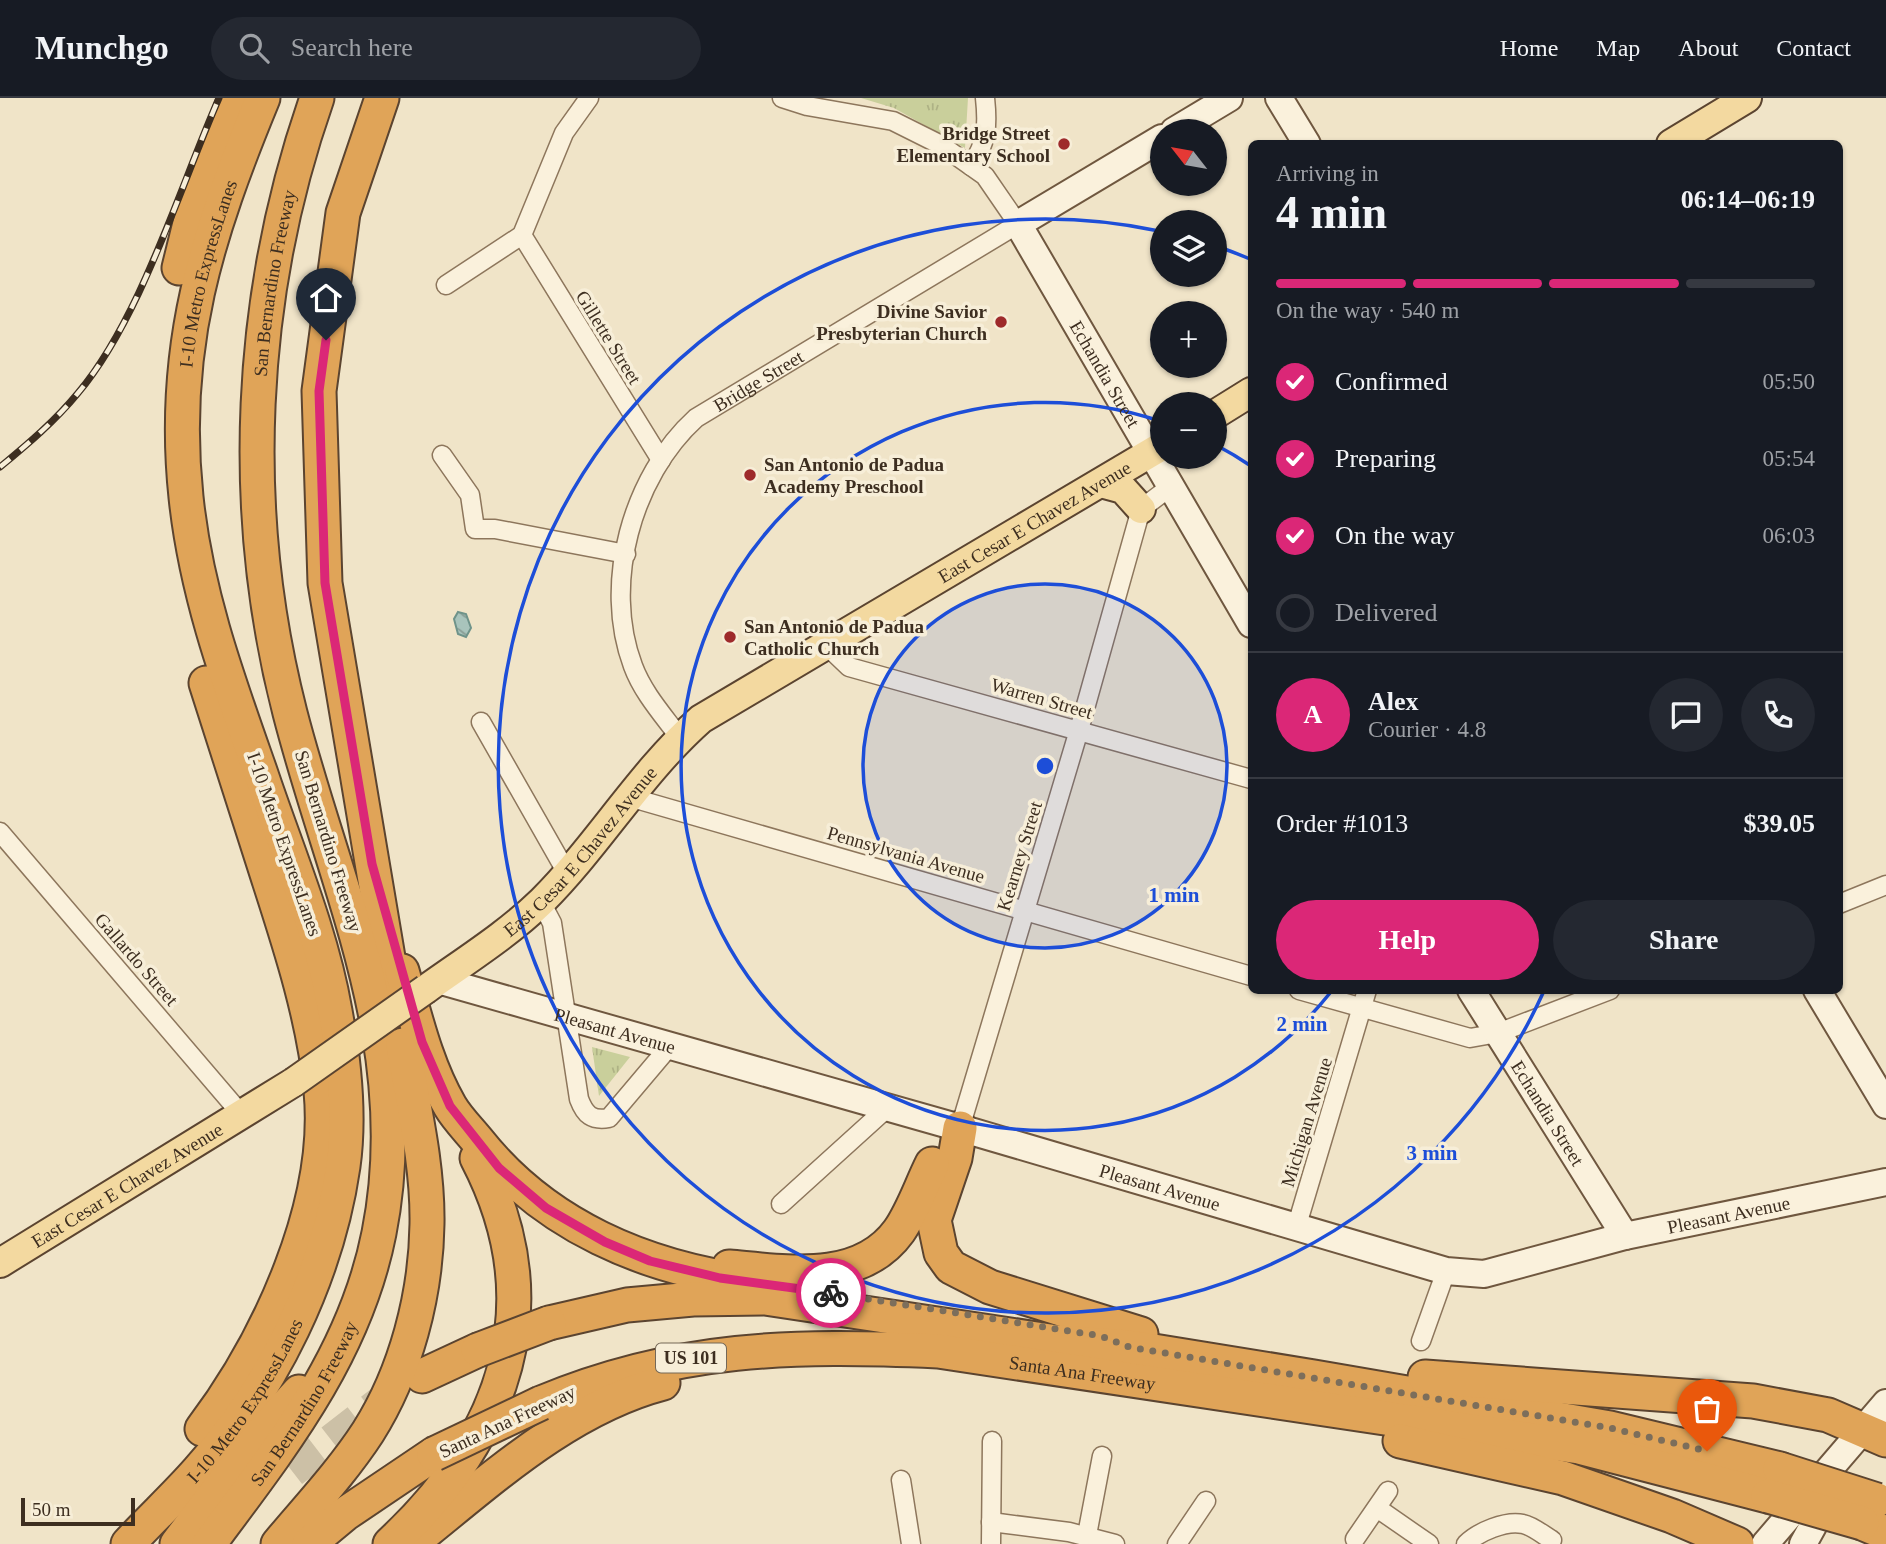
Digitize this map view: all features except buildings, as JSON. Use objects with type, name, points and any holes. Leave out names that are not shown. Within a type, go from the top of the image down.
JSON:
[{"type":"highway","name":"I-10 Metro ExpressLanes","points":[[102,1544],[189,1465],[267,1322],[303,1231],[321,1140],[321,1092],[312,1034],[296,968],[190,635],[174,573],[165,502],[162,428],[165,366],[176,281],[193,211],[235,98]]},
{"type":"highway","name":"I-10 Metro ExpressLanes","points":[[128,1544],[189,1465],[254,1394],[299,1314],[328,1237],[343,1164],[344,1088],[332,999],[320,947],[212,632],[197,571],[185,496],[182,431],[186,354],[198,277],[221,202],[263,98]]},
{"type":"highway","points":[[258,520],[251,486],[244,408],[250,311],[260,234],[278,161],[299,98]]},
{"type":"highway","name":"San Bernardino Freeway","points":[[209,1544],[325,1382],[347,1336],[369,1272],[386,1197],[389,1157],[384,1056],[362,947],[304,765],[279,668],[258,520],[257,421],[264,322],[281,223],[317,98]]},
{"type":"highway","name":"San Bernardino Freeway","points":[[372,864],[325,583],[319,391],[343,213],[382,98]]},
{"type":"highway","points":[[372,864],[422,1042],[500,1207],[510,1244],[515,1326],[503,1379],[471,1450],[425,1511],[390,1544]]},
{"type":"highway","points":[[278,1544],[368,1433],[389,1394],[414,1319],[423,1276],[427,1224],[422,1159],[372,864]]},
{"type":"highway","points":[[450,1106],[499,1168],[546,1208],[605,1242],[650,1261],[720,1278],[1101,1336],[1129,1347]]},
{"type":"highway","points":[[650,1261],[798,1273],[820,1272],[859,1262],[879,1252],[898,1233],[934,1159],[960,1128]]},
{"type":"highway","points":[[960,1128],[955,1158],[934,1220],[941,1253],[951,1267],[1011,1295],[1167,1342],[1196,1360]]},
{"type":"highway","points":[[177,1544],[260,1435],[301,1390],[327,1352],[369,1272]]},
{"type":"highway","name":"Santa Ana Freeway","points":[[422,1376],[478,1350],[549,1323],[627,1305],[693,1299],[765,1298],[1057,1342],[1129,1347],[1610,1428],[1878,1515]]},
{"type":"highway","points":[[411,1544],[525,1453],[583,1418],[647,1387],[698,1374],[847,1347]]},
{"type":"highway","name":"Santa Ana Freeway","points":[[309,1544],[345,1514],[434,1454],[541,1403],[583,1385],[667,1362],[740,1351],[847,1347],[938,1351],[1256,1401],[1579,1447],[1774,1482]]},
{"type":"highway","points":[[1314,1377],[1358,1372],[1702,1395],[1809,1410],[1876,1435]]},
{"type":"highway","points":[[1256,1401],[1302,1419],[1563,1478],[1684,1521],[1737,1544]]},
{"type":"highway","points":[[152,1544],[189,1465]]},
{"type":"highway","points":[[230,1544],[292,1471]]},
{"type":"main road","points":[[1188,119],[1202,107],[1230,98]]},
{"type":"main road","points":[[1279,98],[1305,140]]},
{"type":"main road","points":[[1678,140],[1747,98]]},
{"type":"main road","name":"Bridge Street","points":[[1018,224],[1150,145]]},
{"type":"main road","name":"Echandia Street","points":[[1018,224],[1150,440]]},
{"type":"main road","points":[[1227,407],[1248,394]]},
{"type":"main road","name":"East Cesar E Chavez Avenue","points":[[0,1263],[294,1082],[432,985],[541,902],[680,738],[726,702],[827,646],[1150,454]]},
{"type":"main road","name":"Echandia Street","points":[[1163,469],[1170,487],[1248,619]]},
{"type":"main road","points":[[1101,483],[1123,489],[1141,509]]},
{"type":"main road","name":"Pleasant Avenue","points":[[432,985],[568,1016],[1297,1225],[1446,1271],[1484,1274],[1625,1236],[1886,1182]]},
{"type":"main road","name":"Echandia Street","points":[[1474,994],[1625,1236]]},
{"type":"main road","points":[[1818,994],[1886,1105]]},
{"type":"main road","points":[[1803,1544],[1876,1435],[1886,1403]]},
{"type":"main road","points":[[1765,1544],[1876,1435]]},
{"type":"street","points":[[446,285],[522,235],[564,133],[589,98]]},
{"type":"street","name":"Echandia Street","points":[[782,98],[807,106],[892,121],[941,145],[985,176],[1018,224]]},
{"type":"street","points":[[971,166],[983,148],[988,123],[985,98]]},
{"type":"street","name":"Bridge Street","points":[[680,738],[642,688],[632,665],[626,643],[621,592],[625,554],[641,499],[661,460],[681,432],[696,418],[1018,224]]},
{"type":"street","name":"Gillette Street","points":[[522,235],[661,460]]},
{"type":"street","points":[[443,454],[470,495],[475,528],[495,529],[625,554]]},
{"type":"street","points":[[1141,509],[1170,487]]},
{"type":"street","name":"Kearney Street","points":[[960,1128],[1079,730],[1141,509]]},
{"type":"street","name":"Warren Street","points":[[827,646],[849,667],[1248,778]]},
{"type":"street","points":[[481,722],[567,873]]},
{"type":"street","name":"Pennsylvania Avenue","points":[[628,797],[1248,975]]},
{"type":"street","name":"Gallardo Street","points":[[0,832],[242,1115]]},
{"type":"street","points":[[1843,902],[1886,885]]},
{"type":"street","points":[[541,902],[552,923],[579,1099],[584,1112],[597,1120],[609,1118],[669,1046]]},
{"type":"street","points":[[1312,994],[1470,1038],[1498,1033],[1600,994]]},
{"type":"street","name":"Michigan Avenue","points":[[1297,1225],[1366,994]]},
{"type":"street","points":[[781,1203],[887,1108]]},
{"type":"street","points":[[1421,1341],[1446,1271]]},
{"type":"street","points":[[991,1544],[992,1441]]},
{"type":"street","points":[[1087,1535],[1102,1456]]},
{"type":"street","points":[[901,1480],[911,1544]]},
{"type":"street","points":[[1355,1539],[1388,1491]]},
{"type":"street","points":[[1177,1544],[1206,1501]]},
{"type":"street","points":[[1377,1508],[1429,1544]]},
{"type":"street","points":[[991,1522],[1067,1538],[1087,1535],[1115,1544]]},
{"type":"street","points":[[1466,1544],[1478,1534],[1515,1523],[1525,1524],[1554,1538]]},
{"type":"green space","points":[[861,98],[968,98],[965,148],[894,108]]},
{"type":"green space","points":[[592,1047],[630,1057],[599,1096]]},
{"type":"water","points":[[458,612],[466,614],[471,628],[466,637],[458,634],[454,619]]},
{"type":"tunnel","points":[[292,1471],[393,1393]]},
{"type":"railway","points":[[0,467],[41,432],[78,393],[101,363],[140,291],[219,98]]},
{"type":"way so far","points":[[831,1293],[1101,1336],[1129,1347],[1196,1360],[1314,1377],[1610,1428],[1707,1451]]},
{"type":"place","name":"Bridge Street Elementary School","points":[[1064,144]]},
{"type":"place","name":"Divine Savior Presbyterian Church","points":[[1001,322]]},
{"type":"place","name":"San Antonio de Padua Academy Preschool","points":[[750,475]]},
{"type":"place","name":"San Antonio de Padua Catholic Church","points":[[730,637]]},
{"type":"route","points":[[326,340],[319,391],[325,583],[372,864],[422,1042],[450,1106],[499,1168],[546,1208],[605,1242],[650,1261],[720,1278],[831,1293]]}]
